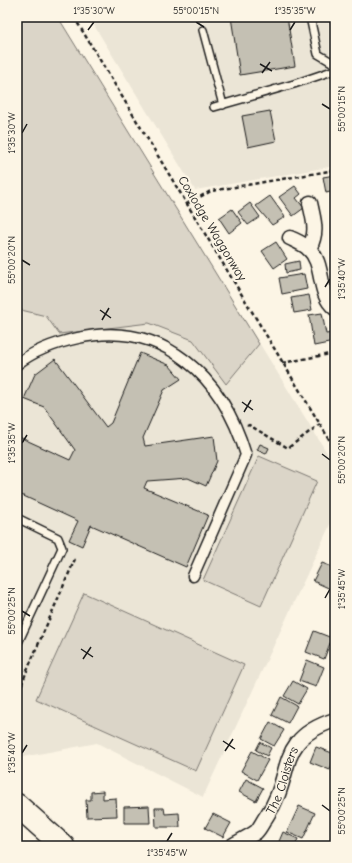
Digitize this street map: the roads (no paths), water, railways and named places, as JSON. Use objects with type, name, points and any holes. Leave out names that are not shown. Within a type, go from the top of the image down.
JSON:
[{"type":"main road","points":[[17,805],[63,846]]},
{"type":"street","points":[[309,249],[314,238],[315,229],[310,204]]},
{"type":"street","points":[[290,238],[309,249],[316,260],[326,296],[335,308]]},
{"type":"street","points":[[17,364],[31,354],[58,342],[95,334],[121,333],[149,340],[178,354],[200,373],[227,408],[239,430],[246,455],[193,576]]},
{"type":"street","name":"The Cloisters","points":[[232,846],[256,831],[271,810],[283,780],[288,758],[297,742],[316,726],[335,720]]},
{"type":"lane","points":[[310,17],[318,54],[335,64]]},
{"type":"lane","points":[[202,30],[223,104]]},
{"type":"lane","points":[[214,107],[294,84],[335,70]]},
{"type":"lane","points":[[17,518],[58,538],[62,548],[17,645]]}]
